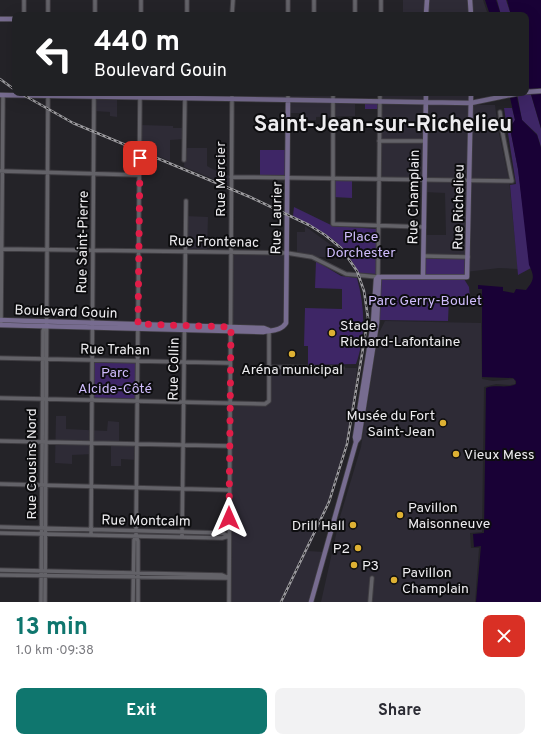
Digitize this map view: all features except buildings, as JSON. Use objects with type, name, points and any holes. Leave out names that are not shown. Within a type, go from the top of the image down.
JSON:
[{"type":"street","points":[[24,0],[24,12]]},
{"type":"street","points":[[48,0],[48,12]]},
{"type":"street","points":[[95,0],[95,12]]},
{"type":"street","points":[[141,0],[141,12]]},
{"type":"street","points":[[187,0],[187,12]]},
{"type":"street","points":[[232,12],[233,0]]},
{"type":"street","points":[[288,0],[288,12]]},
{"type":"street","points":[[314,0],[314,12]]},
{"type":"street","points":[[354,0],[354,12]]},
{"type":"street","points":[[381,0],[381,12]]},
{"type":"street","points":[[426,12],[427,0]]},
{"type":"street","points":[[470,0],[471,12]]},
{"type":"street","points":[[0,19],[12,19]]},
{"type":"street","points":[[529,92],[541,91]]},
{"type":"street","points":[[0,323],[1,95],[12,95]]},
{"type":"street","name":"Rue Cousins Nord","points":[[41,602],[44,534],[45,359],[43,331],[45,324],[48,96]]},
{"type":"street","name":"Rue Saint-Pierre","points":[[91,535],[94,96]]},
{"type":"street","points":[[138,602],[134,540],[136,536],[137,488],[140,96]]},
{"type":"street","points":[[184,160],[185,96],[232,99],[471,103],[507,96]]},
{"type":"street","name":"Rue Laurier","points":[[269,330],[279,330],[286,323],[288,96]]},
{"type":"street","points":[[333,96],[333,224],[424,227]]},
{"type":"street","points":[[311,602],[356,442],[355,437],[373,324],[376,279],[378,277],[380,96]]},
{"type":"street","name":"Rue Champlain","points":[[423,277],[426,96]]},
{"type":"street","name":"Rue Richelieu","points":[[423,277],[467,277],[471,96]]},
{"type":"street","name":"Rue Mercier","points":[[229,602],[232,99]]},
{"type":"street","points":[[231,177],[512,181],[500,112]]},
{"type":"street","points":[[380,141],[425,142]]},
{"type":"street","points":[[1,171],[139,175]]},
{"type":"street","name":"Rue Collin","points":[[182,537],[186,201]]},
{"type":"street","name":"Rue Frontenac","points":[[1,249],[287,253],[312,257],[346,274],[378,277],[423,277]]},
{"type":"street","points":[[424,256],[468,257]]},
{"type":"street","name":"Boulevard Gouin","points":[[0,323],[231,329],[264,332],[269,330]]},
{"type":"street","points":[[0,398],[265,404],[269,401],[269,330]]},
{"type":"street","name":"Rue Trahan","points":[[0,358],[230,363]]},
{"type":"street","points":[[269,367],[342,368]]},
{"type":"street","points":[[0,441],[230,446]]},
{"type":"street","points":[[0,484],[229,490]]},
{"type":"street","name":"Rue Montcalm","points":[[0,527],[222,533],[229,536]]},
{"type":"street","name":"Rue Montcalm","points":[[0,533],[222,538],[229,536]]},
{"type":"street","points":[[0,570],[90,577],[136,575]]},
{"type":"street","points":[[90,572],[90,577]]},
{"type":"street","points":[[0,575],[90,572],[229,578]]},
{"type":"street","name":"Rue Cousins Nord","points":[[43,573],[45,602]]},
{"type":"street","points":[[133,602],[136,575]]},
{"type":"street","points":[[370,602],[372,578]]},
{"type":"street","points":[[369,596],[371,590]]},
{"type":"shaded area","points":[[403,0],[483,0],[487,12],[403,12]]},
{"type":"shaded area","points":[[485,0],[496,0],[500,12],[489,12]]},
{"type":"shaded area","points":[[507,0],[541,0],[541,128],[529,87],[529,12],[510,12]]},
{"type":"shaded area","points":[[232,96],[333,96],[333,101],[379,101],[380,96],[471,96],[471,103],[474,105],[495,105],[498,129],[509,180],[518,269],[499,268],[423,277],[424,235],[446,235],[445,193],[424,192],[425,179],[379,179],[379,102],[355,102],[355,116],[316,117],[316,120],[305,120],[304,113],[288,113],[288,100],[231,99]]},
{"type":"shaded area","points":[[510,96],[517,96],[522,120],[537,135],[541,148],[541,602],[476,602],[481,546],[474,547],[473,534],[484,533],[486,388],[516,384],[516,381],[513,378],[482,377],[482,289],[478,289],[478,285],[503,287],[503,291],[514,293],[516,289],[526,290],[531,284],[533,278],[529,265],[518,169],[510,128],[515,120]]},
{"type":"shaded area","points":[[94,97],[117,97],[117,117],[110,116],[110,112],[94,111]]},
{"type":"shaded area","points":[[140,125],[185,128],[185,139],[170,140],[170,161],[140,149]]},
{"type":"shaded area","points":[[185,148],[207,148],[207,166],[224,175],[231,175],[231,186],[184,167]]},
{"type":"shaded area","points":[[185,216],[208,217],[207,252],[185,252]]},
{"type":"shaded area","points":[[305,226],[335,248],[335,257],[312,257],[297,254],[297,232],[305,232]]},
{"type":"shaded area","points":[[231,252],[287,253],[286,323],[279,330],[231,327]]},
{"type":"shaded area","points":[[385,321],[481,323],[482,379],[493,381],[514,379],[515,381],[515,384],[510,385],[496,384],[484,387],[482,532],[470,533],[471,548],[479,548],[475,602],[321,602],[340,517],[361,447],[378,335]]},
{"type":"shaded area","points":[[269,367],[357,368],[352,419],[338,479],[308,551],[324,552],[311,602],[229,602],[230,404],[265,404],[269,401]]},
{"type":"shaded area","points":[[56,416],[66,416],[66,429],[107,431],[108,421],[119,422],[119,444],[137,444],[137,460],[121,459],[121,466],[111,466],[111,443],[91,443],[93,454],[72,455],[72,464],[55,463]]},
{"type":"green space","points":[[497,0],[506,0],[510,12],[500,12]]},
{"type":"green space","points":[[529,88],[541,129],[541,147],[537,134],[522,120],[518,96],[529,96]]},
{"type":"green space","points":[[365,102],[379,102],[379,109],[365,109]]},
{"type":"green space","points":[[504,108],[512,108],[515,120],[510,128],[518,169],[531,268],[518,275],[510,185],[516,184]]},
{"type":"green space","points":[[260,150],[288,150],[287,178],[260,177]]},
{"type":"green space","points":[[333,178],[352,178],[352,198],[333,197]]},
{"type":"green space","name":"Place Dorchester","points":[[294,207],[333,226],[377,229],[376,274],[359,273],[345,252],[332,238],[293,216]]},
{"type":"green space","points":[[424,256],[468,257],[467,277],[423,277]]},
{"type":"green space","name":"Stade Richard-Lafontaine","points":[[316,261],[341,276],[357,278],[362,300],[363,332],[362,343],[356,364],[308,365],[308,346],[304,346],[305,308],[342,309],[342,289],[315,288]]},
{"type":"green space","name":"Parc Gerry-Boulet","points":[[380,278],[464,279],[469,287],[470,298],[449,298],[448,321],[380,320],[377,323]]},
{"type":"green space","name":"Parc Alcide-Côté","points":[[92,360],[138,361],[138,401],[91,400]]},
{"type":"railway","points":[[0,79],[12,88]]},
{"type":"railway","points":[[25,96],[73,123],[250,197],[309,225],[325,235],[341,248],[357,271],[364,291],[368,318],[347,444],[329,502],[281,602]]},
{"type":"place","name":"Stade Richard-Lafontaine","points":[[332,333]]},
{"type":"place","name":"Aréna municipal","points":[[292,354]]},
{"type":"place","name":"Musée du Fort Saint-Jean","points":[[443,423]]},
{"type":"place","name":"Vieux Mess","points":[[456,454]]},
{"type":"place","name":"Pavillon Maisonneuve","points":[[400,515]]},
{"type":"place","name":"Drill Hall","points":[[353,525]]},
{"type":"place","name":"P2","points":[[358,548]]},
{"type":"place","name":"P3","points":[[354,565]]},
{"type":"place","name":"Pavillon Champlain","points":[[394,580]]},
{"type":"district","name":"Saint-Jean-sur-Richelieu","points":[[383,123]]},
{"type":"route","points":[[140,158],[138,324],[231,327],[229,518]]}]
